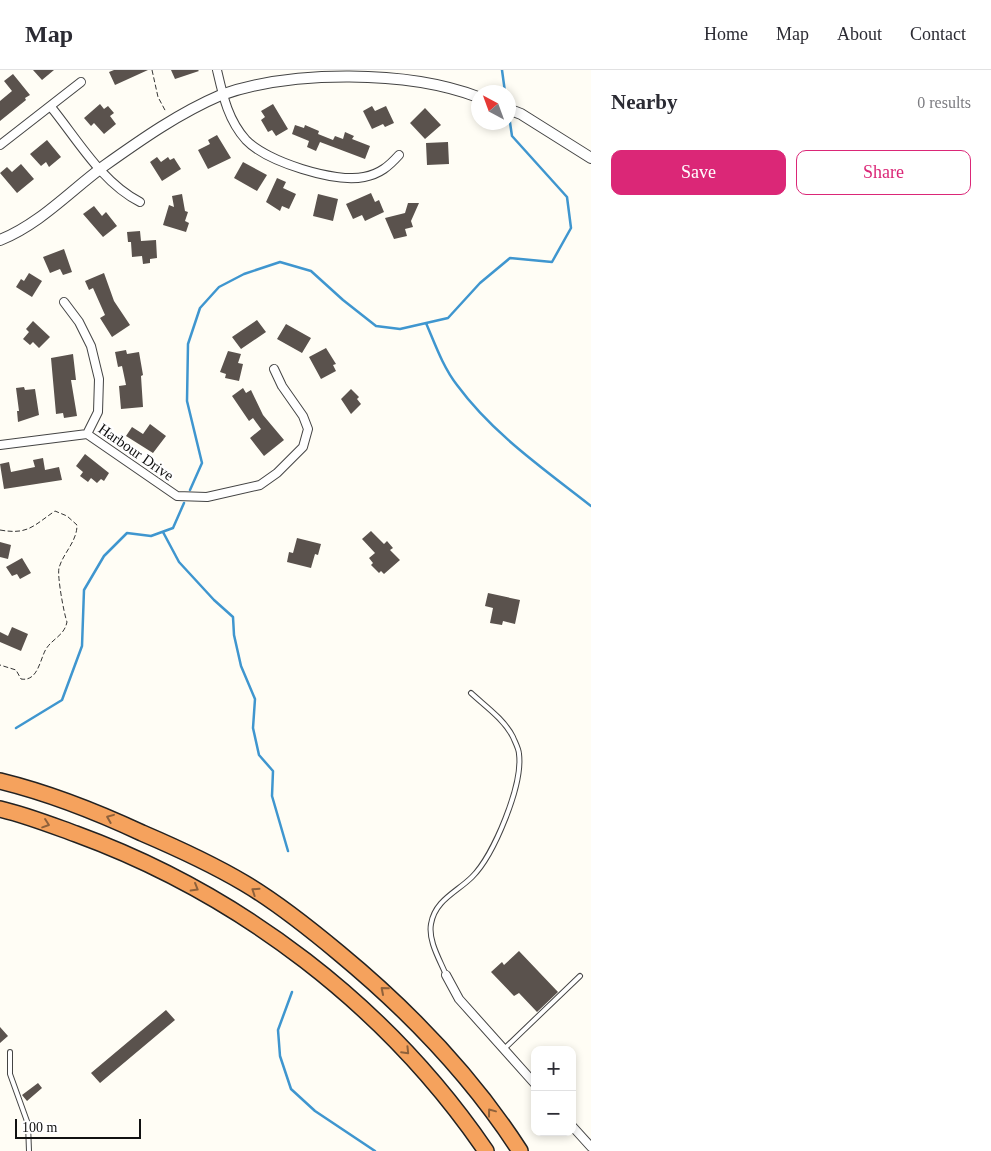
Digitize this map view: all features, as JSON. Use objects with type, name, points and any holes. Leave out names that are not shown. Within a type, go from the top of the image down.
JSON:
[{"type":"highway","points":[[0,781],[111,818],[171,846],[245,884],[306,925],[393,998],[418,1023],[467,1080],[520,1151]]},
{"type":"highway","points":[[0,809],[116,849],[178,878],[270,934],[337,987],[408,1054],[452,1103],[486,1151]]},
{"type":"street","points":[[217,70],[223,95],[233,122],[248,142],[270,157],[312,172],[340,178],[364,178],[385,170],[399,155]]},
{"type":"street","points":[[0,240],[28,226],[100,169],[154,130],[223,95],[251,85],[292,78],[335,75],[398,79],[471,95]]},
{"type":"street","points":[[0,146],[81,82]]},
{"type":"street","points":[[51,107],[100,169],[126,195],[140,202]]},
{"type":"street","points":[[516,112],[591,158]]},
{"type":"street","points":[[64,302],[79,322],[90,346],[99,379],[98,412],[87,434]]},
{"type":"street","name":"Harbour Drive","points":[[0,445],[87,434],[158,485],[177,496],[206,497],[260,485],[277,473],[303,447],[308,429],[303,416],[282,386],[274,369]]},
{"type":"street","points":[[446,975],[459,999],[531,1079]]},
{"type":"street","points":[[576,1130],[591,1147]]},
{"type":"lane","points":[[446,975],[432,940],[431,924],[440,903],[471,878],[484,864],[495,844],[519,773],[519,754],[512,735],[500,719],[471,693]]},
{"type":"lane","points":[[504,1049],[580,976]]},
{"type":"lane","points":[[10,1052],[10,1074],[28,1124],[29,1151]]},
{"type":"path","points":[[152,70],[158,97],[166,112]]},
{"type":"path","points":[[0,530],[17,533],[25,531],[55,511],[67,516],[77,525],[73,543],[59,570],[63,612],[67,622],[64,632],[46,648],[38,670],[30,678],[21,679],[16,670],[0,664]]},
{"type":"building","points":[[33,70],[54,70],[42,80]]},
{"type":"building","points":[[114,70],[148,70],[115,85],[109,72]]},
{"type":"building","points":[[171,70],[198,70],[199,71],[175,79]]},
{"type":"building","points":[[13,74],[30,95],[0,121],[0,101],[12,91],[4,81]]},
{"type":"building","points":[[100,104],[104,109],[108,106],[114,113],[110,116],[116,124],[104,134],[94,123],[91,126],[84,118]]},
{"type":"building","points":[[273,104],[288,129],[276,136],[272,130],[268,132],[261,120],[265,117],[261,111]]},
{"type":"building","points":[[372,106],[375,111],[386,106],[394,123],[385,127],[383,124],[372,129],[363,111]]},
{"type":"building","points":[[425,108],[441,125],[425,139],[410,123]]},
{"type":"building","points":[[295,125],[304,128],[305,125],[319,131],[318,134],[333,140],[335,136],[343,139],[345,132],[354,136],[352,139],[370,146],[365,159],[320,142],[316,151],[307,147],[309,141],[292,134]]},
{"type":"building","points":[[217,135],[231,158],[208,169],[198,150],[210,144],[208,140]]},
{"type":"building","points":[[47,140],[61,157],[49,167],[46,162],[41,166],[30,154]]},
{"type":"building","points":[[448,142],[449,164],[427,165],[426,143]]},
{"type":"building","points":[[157,157],[161,162],[168,157],[170,160],[174,158],[181,169],[162,181],[150,162]]},
{"type":"building","points":[[243,162],[267,175],[257,191],[234,178]]},
{"type":"building","points":[[21,164],[34,179],[17,193],[0,173],[7,167],[12,172]]},
{"type":"building","points":[[277,178],[286,182],[283,188],[296,194],[289,209],[282,206],[280,211],[266,202]]},
{"type":"building","points":[[371,193],[375,202],[379,200],[384,212],[365,221],[362,215],[353,219],[346,204]]},
{"type":"building","points":[[182,194],[185,211],[188,212],[185,221],[189,223],[186,232],[163,225],[169,205],[174,207],[172,196]]},
{"type":"building","points":[[318,194],[338,199],[333,221],[313,216]]},
{"type":"building","points":[[408,203],[419,203],[411,221],[413,227],[405,229],[407,236],[394,239],[385,218],[405,213]]},
{"type":"building","points":[[94,206],[102,216],[106,212],[117,226],[103,237],[83,214]]},
{"type":"building","points":[[140,231],[141,241],[156,240],[157,258],[150,259],[150,263],[143,264],[142,256],[132,257],[131,242],[128,242],[127,232]]},
{"type":"building","points":[[64,249],[72,272],[63,275],[60,269],[50,273],[43,257]]},
{"type":"building","points":[[29,273],[42,281],[32,297],[16,287],[21,279],[24,281]]},
{"type":"building","points":[[104,273],[114,301],[130,325],[112,337],[100,318],[105,315],[93,288],[89,290],[85,281]]},
{"type":"building","points":[[257,320],[266,332],[241,349],[232,337]]},
{"type":"building","points":[[33,321],[50,337],[39,348],[33,342],[30,345],[23,339],[29,332],[26,329]]},
{"type":"building","points":[[286,324],[311,338],[302,353],[277,339]]},
{"type":"building","points":[[326,348],[336,364],[333,365],[336,371],[321,379],[309,357]]},
{"type":"building","points":[[126,350],[127,354],[139,352],[143,375],[141,376],[143,407],[121,409],[119,386],[126,385],[122,366],[118,367],[115,352]]},
{"type":"building","points":[[228,351],[241,354],[238,363],[243,364],[239,381],[225,378],[226,374],[220,372]]},
{"type":"building","points":[[73,354],[76,380],[71,380],[77,416],[64,418],[63,413],[56,414],[51,358]]},
{"type":"building","points":[[24,387],[25,390],[35,389],[39,415],[18,422],[17,411],[19,411],[16,388]]},
{"type":"building","points":[[243,388],[246,393],[251,390],[263,415],[284,440],[264,456],[250,438],[261,429],[253,418],[249,421],[232,396]]},
{"type":"building","points":[[351,389],[359,397],[357,399],[361,404],[351,414],[341,399]]},
{"type":"building","points":[[150,424],[166,436],[153,453],[126,436],[132,427],[143,434]]},
{"type":"building","points":[[85,454],[109,473],[104,481],[101,479],[97,483],[91,478],[88,482],[80,476],[83,472],[76,466]]},
{"type":"building","points":[[43,458],[45,470],[59,467],[62,480],[4,489],[0,464],[9,462],[11,472],[35,467],[33,460]]},
{"type":"building","points":[[371,531],[384,544],[387,541],[393,548],[390,550],[400,560],[384,574],[381,571],[379,573],[371,565],[373,563],[369,558],[375,553],[362,539]]},
{"type":"building","points":[[297,538],[321,544],[318,555],[315,554],[311,568],[287,562],[289,552],[293,553]]},
{"type":"building","points":[[0,542],[11,545],[8,559],[0,557]]},
{"type":"building","points":[[22,558],[31,573],[20,579],[17,574],[12,576],[6,567]]},
{"type":"building","points":[[488,593],[520,600],[515,624],[503,621],[502,625],[490,623],[493,608],[485,606]]},
{"type":"building","points":[[12,627],[28,634],[21,651],[0,642],[0,632],[8,636]]},
{"type":"building","points":[[519,951],[558,992],[537,1012],[519,993],[514,996],[491,972],[502,962],[504,965]]},
{"type":"building","points":[[166,1010],[175,1020],[100,1083],[91,1073]]},
{"type":"building","points":[[0,1027],[8,1036],[0,1043]]},
{"type":"building","points":[[38,1083],[42,1088],[27,1101],[22,1095]]},
{"type":"waterway","points":[[502,70],[504,85]]},
{"type":"waterway","points":[[190,490],[202,463],[187,401],[188,344],[200,308],[219,287],[244,274],[280,262],[311,271],[376,326],[400,329],[448,318],[480,283],[510,258],[552,262],[571,228],[567,197],[512,136],[511,130]]},
{"type":"waterway","points":[[426,323],[448,371],[471,403],[520,450],[591,506]]},
{"type":"waterway","points":[[16,728],[62,700],[82,646],[84,590],[104,556],[127,533],[151,536],[173,528],[184,503]]},
{"type":"waterway","points":[[163,532],[179,562],[214,600],[233,617],[234,635],[241,666],[255,699],[253,728],[259,755],[273,771],[272,796],[288,851]]},
{"type":"waterway","points":[[292,992],[278,1030],[280,1056],[291,1089],[315,1111],[375,1151]]}]
